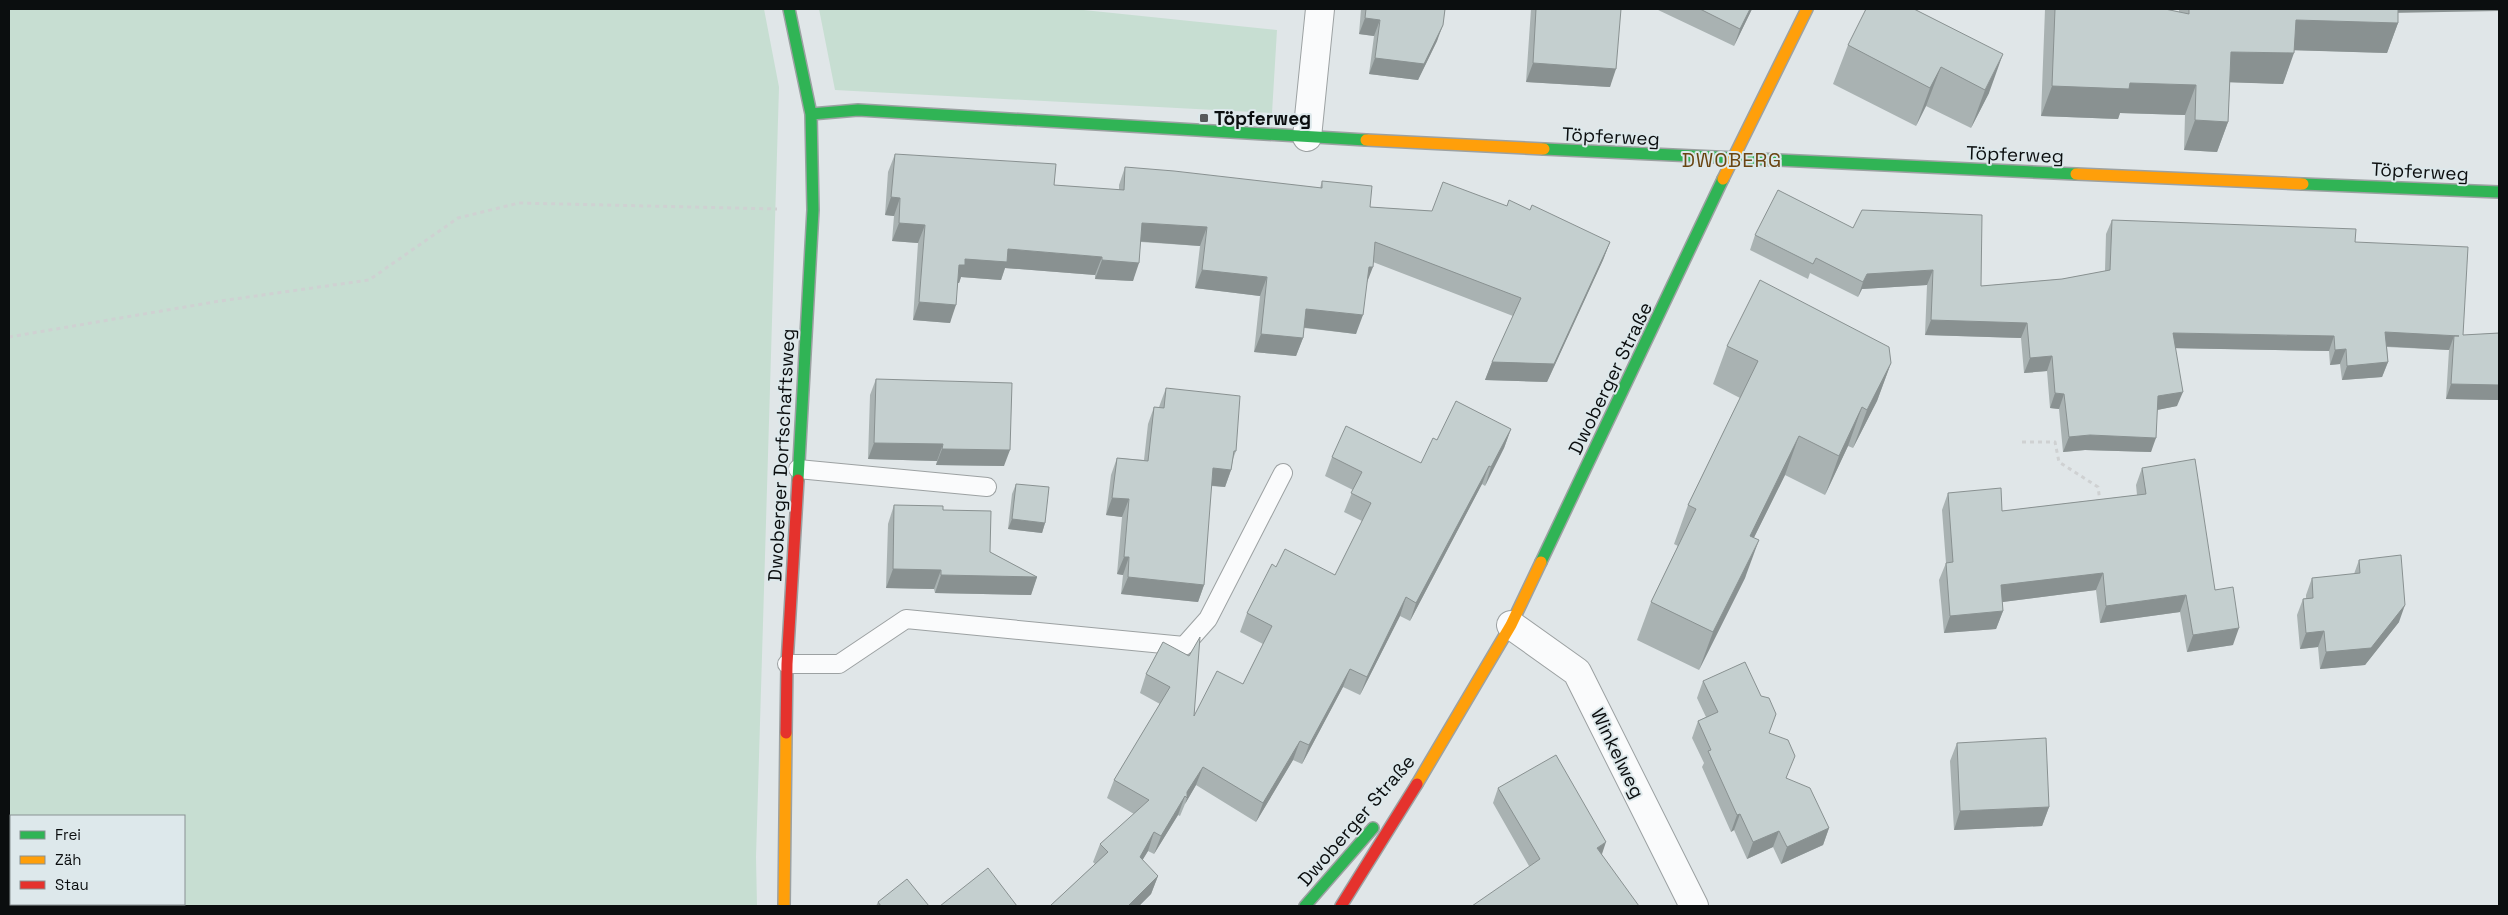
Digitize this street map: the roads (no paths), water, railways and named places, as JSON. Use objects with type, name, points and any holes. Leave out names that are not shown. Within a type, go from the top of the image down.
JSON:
[{"type":"street","name":"Dwoberger Dorfschaftsweg","points":[[784,906],[787,664],[813,210],[811,114],[789,9]]},
{"type":"street","points":[[1307,137],[1320,9]]},
{"type":"street","name":"Dwoberger Straße","points":[[1341,906],[1434,757],[1511,625],[1732,160],[1807,9]]},
{"type":"street","name":"Töpferweg","points":[[811,114],[858,110],[1732,160],[2499,192]]},
{"type":"street","name":"Winkelweg","points":[[1511,625],[1577,672],[1694,906]]},
{"type":"street","name":"Dwoberger Straße","points":[[1304,906],[1434,757]]},
{"type":"lane","points":[[798,469],[987,487]]},
{"type":"lane","points":[[787,664],[839,664],[906,619],[1184,646],[1208,619],[1283,473]]},
{"type":"place","name":"Töpferweg","points":[[1204,118]]},
{"type":"district","name":"DWOBERG","points":[[1732,160]]}]
